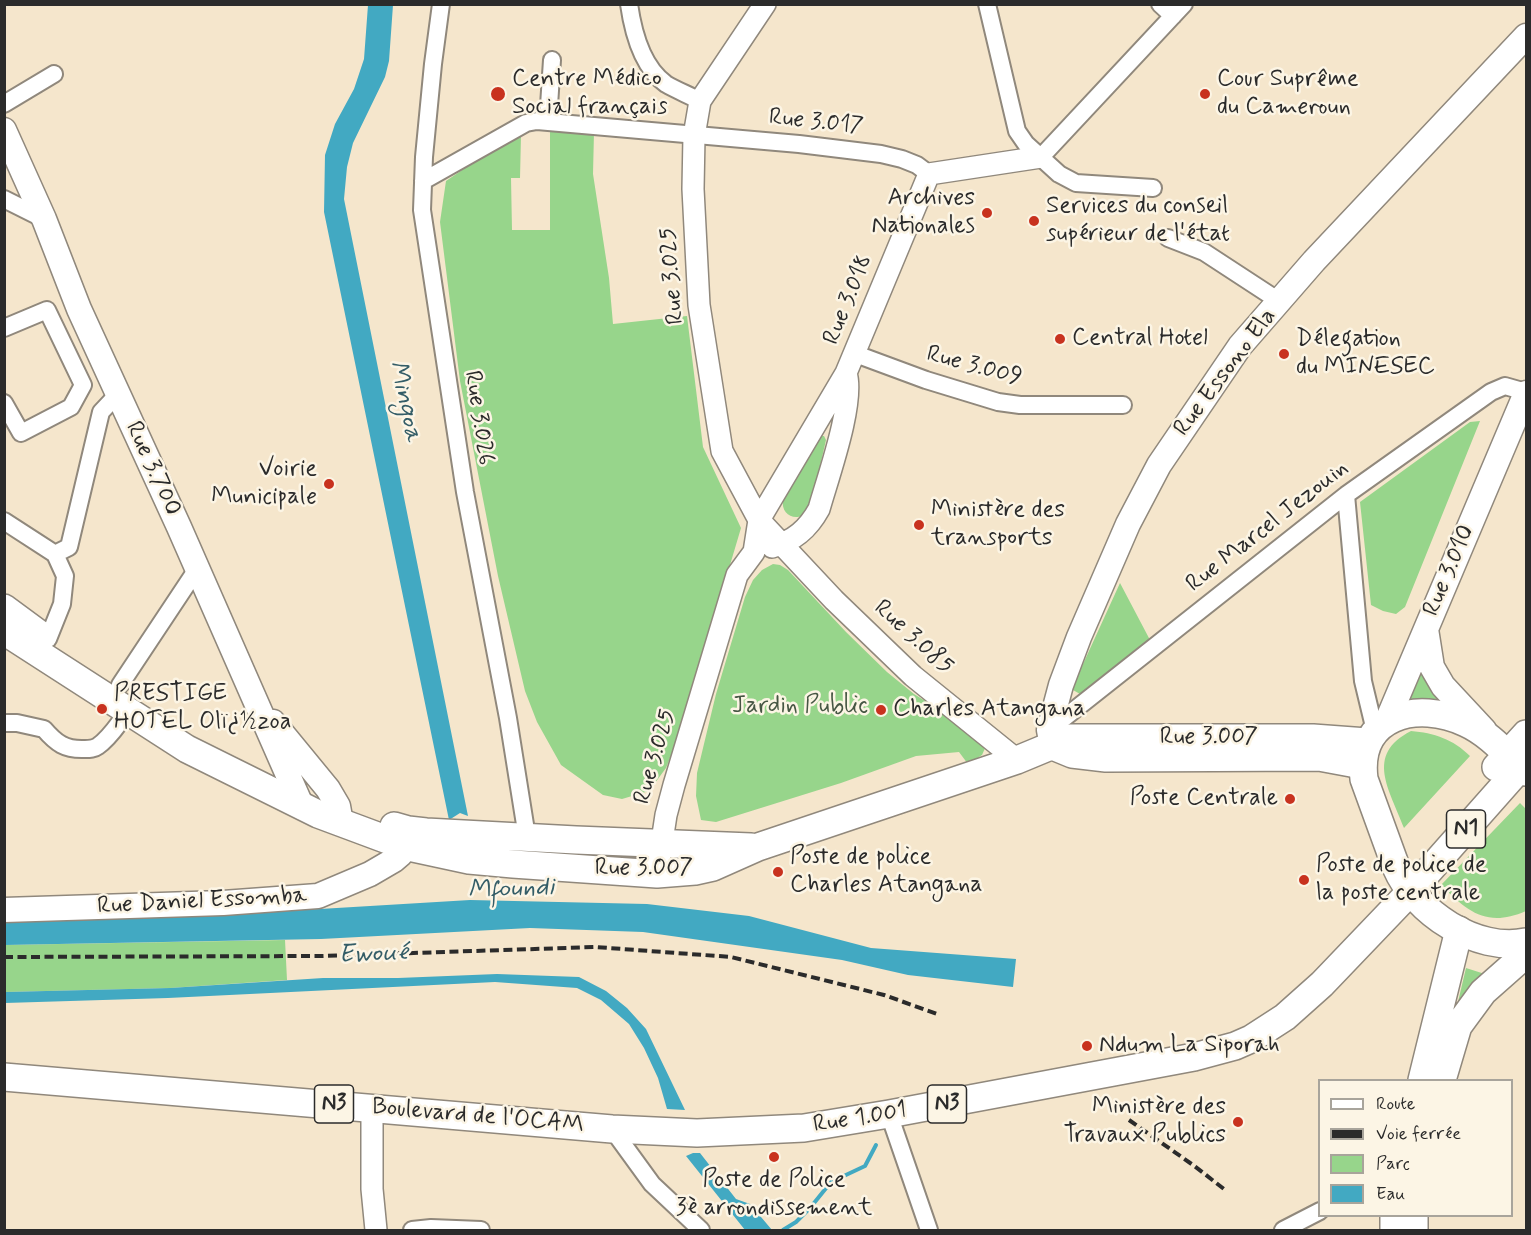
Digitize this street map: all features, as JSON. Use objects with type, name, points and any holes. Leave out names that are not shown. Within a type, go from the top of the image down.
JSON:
[{"type":"main road","name":"Rue Essono Ela","points":[[1050,738],[1061,685],[1079,637],[1128,524],[1154,475],[1240,346],[1314,261],[1527,36]]},
{"type":"main road","name":"Rue 3.700","points":[[4,130],[44,219],[79,309],[298,796]]},
{"type":"main road","name":"Rue 3.010","points":[[1514,758],[1443,686],[1432,667],[1426,629],[1527,393]]},
{"type":"main road","points":[[4,608],[123,697]]},
{"type":"main road","points":[[1426,629],[1373,740],[1364,779],[1406,885],[1445,923],[1459,930],[1495,944],[1512,945],[1527,942]]},
{"type":"main road","points":[[4,631],[44,658],[199,736],[298,796],[339,815],[414,839]]},
{"type":"main road","points":[[256,702],[328,789],[339,815]]},
{"type":"main road","name":"Rue 3.007","points":[[414,839],[469,860],[657,874],[694,871],[713,867],[758,847],[1017,759],[1050,738],[1373,740],[1403,715],[1435,714],[1466,723],[1514,758]]},
{"type":"main road","name":"N1","points":[[1406,885],[1514,758],[1527,734]]},
{"type":"main road","name":"Rue 3.007","points":[[414,839],[527,837],[758,847]]},
{"type":"main road","name":"Rue Daniel Essomba","points":[[4,910],[223,903],[318,896],[383,868],[401,854],[414,839]]},
{"type":"main road","name":"Rue 1.001","points":[[664,1132],[698,1133],[804,1128],[1194,1057],[1270,1008],[1312,974],[1406,885]]},
{"type":"main road","points":[[1422,1079],[1459,930]]},
{"type":"main road","points":[[1442,1079],[1458,1026],[1483,992],[1527,954]]},
{"type":"main road","name":"Boulevard de l'OCAM","points":[[4,1077],[664,1132]]},
{"type":"street","name":"Rue 3.026","points":[[441,4],[433,64],[422,210],[465,492],[508,717],[527,837]]},
{"type":"street","points":[[629,4],[633,29],[648,64],[664,83],[700,100]]},
{"type":"street","name":"Rue 3.025","points":[[657,874],[661,842],[674,785],[737,575],[754,552],[759,520],[722,451],[699,305],[693,200],[694,136],[700,100],[765,4]]},
{"type":"street","points":[[987,4],[1017,131],[1026,144],[1059,174],[1076,183],[1153,188]]},
{"type":"street","points":[[929,174],[1041,157],[1178,10],[1160,4]]},
{"type":"street","points":[[548,121],[552,60]]},
{"type":"street","points":[[4,105],[54,74]]},
{"type":"street","name":"Rue 3.017","points":[[423,181],[526,123],[548,121],[799,144],[881,154],[917,165],[929,174]]},
{"type":"street","name":"Rue 3.018","points":[[783,544],[797,537],[819,509],[847,406],[850,363],[929,174]]},
{"type":"street","points":[[4,199],[44,219]]},
{"type":"street","points":[[1168,238],[1204,252],[1279,301]]},
{"type":"street","points":[[4,328],[47,310],[83,385],[71,407],[21,433],[4,403]]},
{"type":"street","points":[[759,520],[850,363]]},
{"type":"street","name":"Rue 3.009","points":[[850,363],[926,380],[998,402],[1020,405],[1123,405]]},
{"type":"street","name":"Rue Marcel Jezouin","points":[[1050,738],[1346,495],[1491,392],[1505,386],[1527,393]]},
{"type":"street","points":[[55,554],[69,547],[101,412],[117,395]]},
{"type":"street","points":[[1508,438],[1527,423]]},
{"type":"street","points":[[1346,495],[1363,681],[1373,740]]},
{"type":"street","name":"Rue 3.085","points":[[759,520],[834,600],[913,676],[1017,759]]},
{"type":"street","points":[[4,521],[55,554],[65,576],[62,604],[48,639]]},
{"type":"street","points":[[754,552],[783,544]]},
{"type":"street","points":[[6,723],[45,729],[53,741],[62,747],[94,748],[111,734],[127,713],[123,697],[197,569]]},
{"type":"street","points":[[372,1107],[372,1189],[378,1230]]},
{"type":"street","points":[[890,1114],[929,1230]]},
{"type":"street","points":[[612,1129],[652,1184],[701,1230]]},
{"type":"street","points":[[1283,1230],[1318,1212]]},
{"type":"street","points":[[412,1230],[431,1228],[481,1230]]},
{"type":"green space","points":[[550,131],[594,132],[593,174],[609,278],[613,324],[687,316],[703,447],[741,528],[680,733],[666,768],[649,791],[622,799],[603,795],[561,765],[537,722],[525,691],[498,576],[460,381],[440,222],[446,181],[518,132],[521,135],[520,178],[511,178],[512,230],[550,230]]},
{"type":"green space","points":[[1480,421],[1405,607],[1396,614],[1371,605],[1360,502],[1470,422]]},
{"type":"green space","points":[[821,436],[824,436],[826,440],[810,510],[801,516],[791,516],[784,510],[783,499]]},
{"type":"green space","name":"Jardin Public","points":[[773,564],[788,570],[887,672],[914,694],[967,727],[986,746],[982,755],[968,764],[959,752],[916,756],[841,783],[716,822],[701,820],[696,796],[697,773],[716,694],[745,597],[753,580],[762,570]]},
{"type":"green space","points":[[1120,583],[1150,640],[1089,693],[1080,694],[1073,690],[1073,686]]},
{"type":"green space","points":[[1420,672],[1445,697],[1444,699],[1406,702]]},
{"type":"green space","points":[[1411,731],[1443,738],[1457,745],[1470,756],[1404,828],[1388,787],[1384,762],[1388,751],[1397,740]]},
{"type":"green space","points":[[1520,803],[1526,809],[1526,911],[1500,918],[1479,915],[1460,903],[1441,885]]},
{"type":"green space","points":[[285,940],[287,980],[170,988],[5,992],[4,945]]},
{"type":"green space","points":[[1466,968],[1488,975],[1457,1006]]},
{"type":"water","points":[[368,5],[393,5],[389,61],[385,77],[353,143],[347,167],[344,199],[468,816],[460,813],[449,820],[324,212],[325,155],[335,124],[354,89],[364,59]]},
{"type":"water","points":[[470,900],[647,904],[749,916],[871,948],[1016,959],[1013,987],[908,975],[842,960],[643,932],[530,928],[321,939],[5,945],[4,919],[320,909]]},
{"type":"water","points":[[497,974],[579,977],[606,991],[627,1008],[646,1029],[685,1110],[667,1109],[658,1078],[644,1048],[629,1024],[601,1000],[577,988],[495,982],[168,998],[5,1003],[5,992],[170,988],[323,978]]},
{"type":"water","points":[[700,1153],[736,1199],[750,1204],[772,1230],[745,1230],[686,1156]]},
{"type":"waterway","points":[[783,1230],[796,1222],[831,1182],[865,1166],[876,1145]]},
{"type":"railway","points":[[4,957],[322,956],[595,947],[731,957],[884,995],[940,1015]]},
{"type":"railway","points":[[1129,1120],[1224,1189]]},
{"type":"place","name":"Centre Médico Social français","points":[[498,94]]},
{"type":"place","name":"Cour Suprême du Cameroun","points":[[1205,94]]},
{"type":"place","name":"Archives Nationales","points":[[987,213]]},
{"type":"place","name":"Services du conseil supérieur de l'état","points":[[1034,221]]},
{"type":"place","name":"Central Hotel","points":[[1060,339]]},
{"type":"place","name":"Délegation du MINESEC","points":[[1284,354]]},
{"type":"place","name":"Voirie Municipale","points":[[329,484]]},
{"type":"place","name":"Ministère des transports","points":[[919,525]]},
{"type":"place","name":"PRESTIGE HOTEL Olï¿½zoa","points":[[102,709]]},
{"type":"place","name":"Charles Atangana","points":[[881,710]]},
{"type":"place","name":"Poste Centrale","points":[[1290,799]]},
{"type":"place","name":"Poste de police Charles Atangana","points":[[778,872]]},
{"type":"place","name":"Poste de police de la poste centrale","points":[[1304,880]]},
{"type":"place","name":"Ndum La Siporah","points":[[1087,1046]]},
{"type":"place","name":"Ministère des Travaux Publics","points":[[1238,1122]]},
{"type":"place","name":"Poste de Police 3è arrondissement","points":[[774,1157]]},
{"type":"water label","name":"Mingoa","points":[[404,401]]},
{"type":"water label","name":"Mfoundi","points":[[511,890]]},
{"type":"water label","name":"Ewoué","points":[[373,955]]}]
